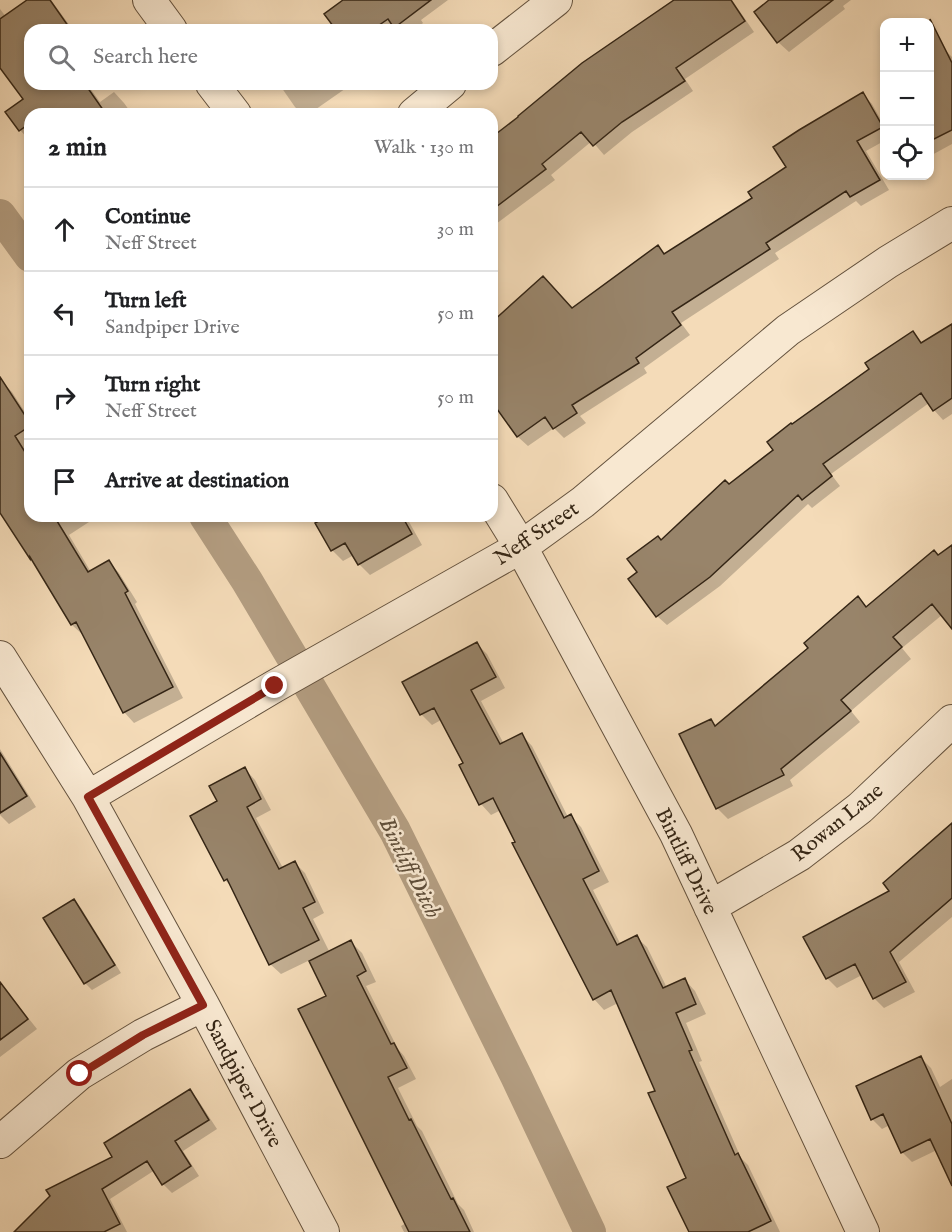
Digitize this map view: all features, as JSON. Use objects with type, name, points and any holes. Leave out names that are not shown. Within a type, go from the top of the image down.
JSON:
[{"type":"street","points":[[148,0],[166,24]]},
{"type":"street","points":[[498,45],[556,0]]},
{"type":"street","points":[[217,90],[231,108]]},
{"type":"street","points":[[421,108],[443,90]]},
{"type":"street","name":"Neff Street","points":[[88,797],[275,686],[521,547],[583,502],[788,330],[888,262],[952,223]]},
{"type":"street","name":"Bintliff Drive","points":[[498,510],[521,547],[676,834],[862,1232]]},
{"type":"street","name":"Sandpiper Drive","points":[[0,657],[88,797],[203,1005],[323,1232]]},
{"type":"street","name":"Rowan Lane","points":[[710,907],[799,855],[860,808],[952,721]]},
{"type":"street","points":[[0,1142],[80,1074],[143,1035],[203,1005]]},
{"type":"building","points":[[27,0],[50,0],[67,24],[24,24],[24,90],[89,90],[102,108],[24,108],[24,127],[19,131],[5,112],[23,99],[0,68],[0,19]]},
{"type":"building","points":[[343,0],[431,0],[399,24],[391,24],[388,19],[381,24],[332,24],[324,14]]},
{"type":"building","points":[[674,0],[731,0],[745,21],[676,68],[685,81],[622,122],[593,146],[581,132],[542,164],[546,169],[498,205],[498,132],[582,63]]},
{"type":"building","points":[[769,0],[833,0],[777,43],[754,12]]},
{"type":"building","points":[[934,27],[952,63],[952,130],[934,139]]},
{"type":"building","points":[[863,92],[880,122],[880,129],[857,141],[880,180],[850,197],[846,191],[766,243],[770,249],[672,312],[681,325],[636,358],[639,363],[572,405],[577,413],[553,429],[545,417],[517,437],[498,410],[498,317],[543,276],[572,308],[658,245],[664,254],[752,198],[748,192],[786,167],[773,147]]},
{"type":"building","points":[[952,324],[952,398],[933,411],[921,393],[823,464],[832,476],[802,500],[798,495],[710,577],[656,617],[628,579],[637,572],[627,559],[658,536],[661,540],[725,480],[729,484],[773,450],[767,442],[869,369],[865,363],[913,331],[921,343]]},
{"type":"building","points":[[0,377],[24,414],[24,430],[15,436],[24,450],[24,522],[58,522],[88,572],[109,560],[128,591],[125,593],[173,687],[123,713],[76,622],[71,625],[0,513]]},
{"type":"building","points":[[405,522],[412,534],[358,565],[345,543],[331,551],[315,523]]},
{"type":"building","points":[[952,545],[952,629],[932,604],[893,637],[902,647],[841,700],[851,711],[781,769],[784,775],[716,809],[679,734],[711,719],[715,726],[808,648],[804,643],[858,596],[866,607],[934,550],[938,555]]},
{"type":"building","points":[[477,642],[496,677],[471,690],[500,744],[522,733],[564,818],[571,814],[599,871],[583,879],[617,945],[637,935],[663,988],[685,978],[696,1004],[676,1013],[692,1050],[689,1051],[735,1155],[738,1153],[771,1221],[748,1232],[689,1232],[667,1187],[686,1178],[648,1093],[655,1091],[611,990],[593,1000],[512,843],[515,842],[493,798],[479,805],[459,765],[463,763],[434,708],[420,715],[402,682]]},
{"type":"building","points":[[0,753],[27,796],[0,813]]},
{"type":"building","points":[[245,767],[261,799],[247,807],[279,869],[295,861],[315,902],[303,908],[319,940],[269,965],[227,879],[224,881],[190,816],[217,801],[209,786]]},
{"type":"building","points":[[952,823],[952,898],[890,952],[906,982],[873,999],[855,964],[826,979],[803,937],[889,891],[883,883]]},
{"type":"building","points":[[74,899],[115,965],[84,984],[43,918]]},
{"type":"building","points":[[351,940],[366,971],[357,976],[391,1044],[394,1043],[407,1068],[388,1077],[470,1232],[409,1232],[298,1009],[326,996],[309,961]]},
{"type":"building","points":[[0,982],[28,1019],[0,1040]]},
{"type":"building","points":[[921,1056],[952,1124],[952,1186],[930,1139],[901,1153],[883,1114],[871,1120],[856,1086]]},
{"type":"building","points":[[190,1089],[209,1120],[175,1141],[191,1166],[162,1185],[147,1161],[102,1189],[120,1224],[104,1232],[14,1232],[50,1196],[46,1190],[112,1157],[104,1143]]},
{"type":"waterway","name":"Bintliff Ditch","points":[[0,215],[24,248]]},
{"type":"waterway","name":"Bintliff Ditch","points":[[209,522],[247,581],[395,831],[590,1232]]},
{"type":"route","points":[[80,1074],[143,1035],[203,1005],[88,797],[275,686]]}]
